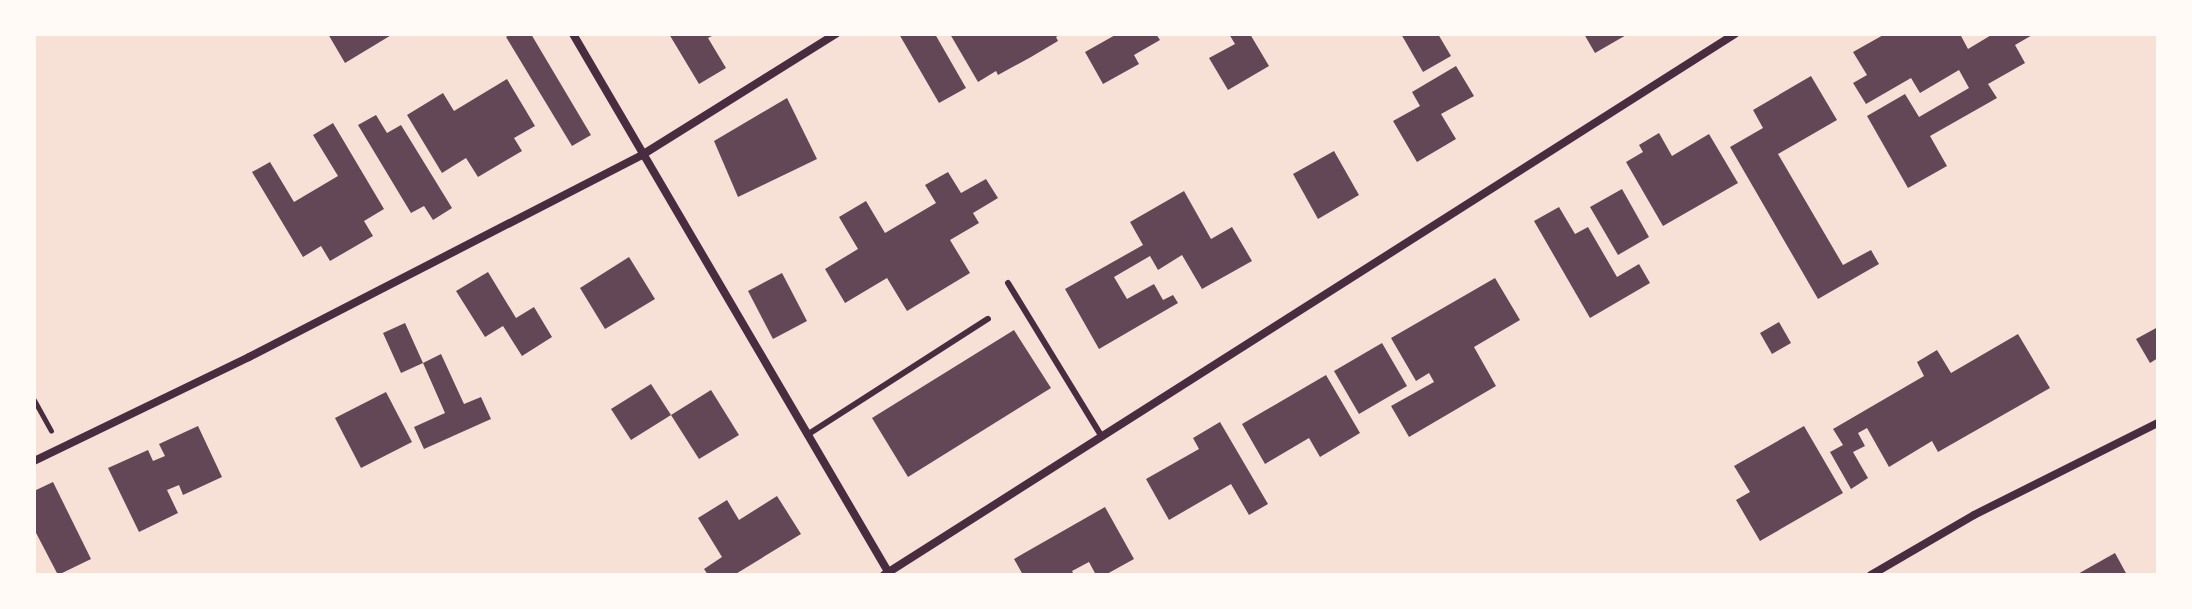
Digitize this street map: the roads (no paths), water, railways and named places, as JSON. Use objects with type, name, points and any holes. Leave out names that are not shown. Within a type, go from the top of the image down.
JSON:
[{"type":"street","points":[[573,34],[887,574],[1735,34]]},
{"type":"street","points":[[34,461],[642,155],[836,34]]},
{"type":"street","points":[[1871,575],[1974,515],[2158,423]]},
{"type":"lane","points":[[1008,283],[1102,437]]},
{"type":"lane","points":[[807,435],[988,319]]}]
